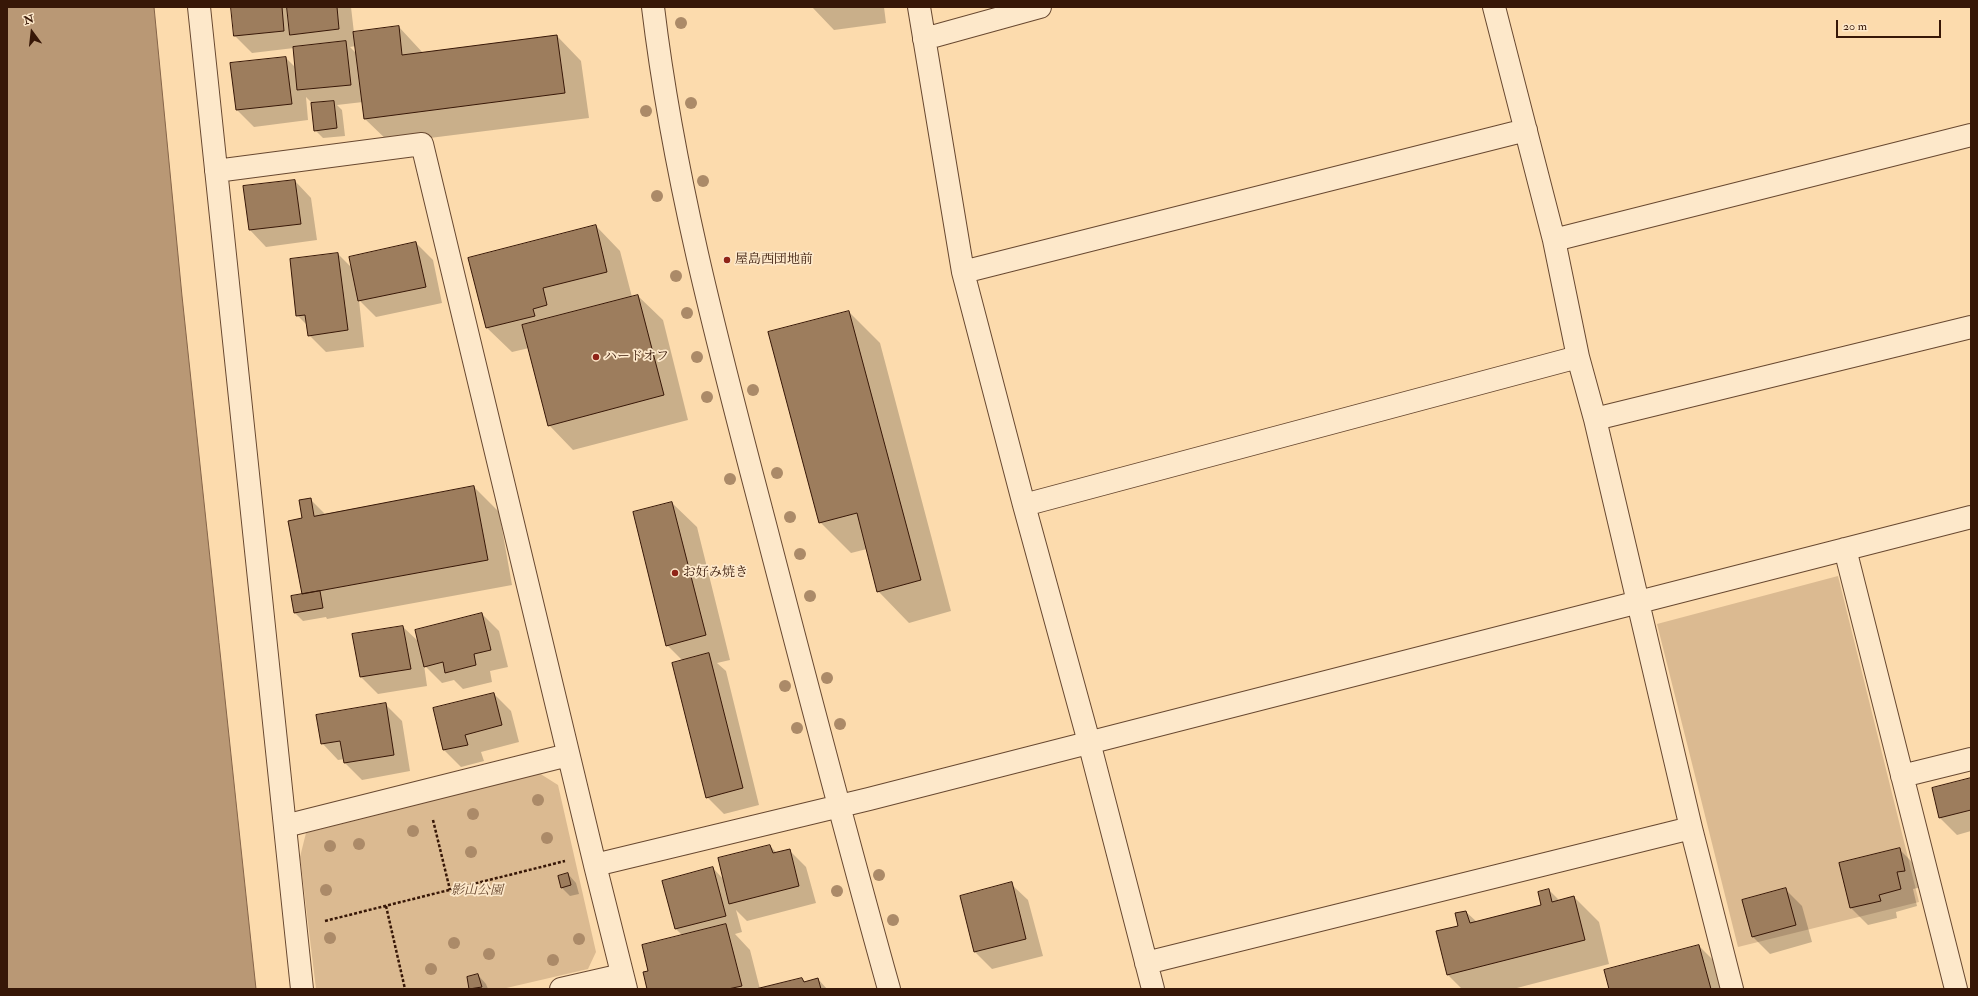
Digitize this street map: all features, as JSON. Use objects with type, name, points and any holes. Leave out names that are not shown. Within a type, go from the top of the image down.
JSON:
[{"type":"street","points":[[200,7],[302,989]]},
{"type":"street","points":[[653,7],[671,123],[696,249],[738,421],[839,806],[889,989]]},
{"type":"street","points":[[919,7],[963,272],[1024,505],[1089,742],[1153,989]]},
{"type":"street","points":[[924,39],[1040,7]]},
{"type":"street","points":[[1494,7],[1554,240],[1578,357],[1595,419],[1691,828],[1732,989]]},
{"type":"street","points":[[963,272],[1526,130]]},
{"type":"street","points":[[1554,240],[1971,135]]},
{"type":"street","points":[[216,171],[422,144],[568,755],[624,982],[561,989]]},
{"type":"street","points":[[1595,419],[1971,327]]},
{"type":"street","points":[[1024,505],[1578,357]]},
{"type":"street","points":[[594,860],[839,806],[1971,517]]},
{"type":"street","points":[[1844,549],[1902,776],[1961,986]]},
{"type":"street","points":[[285,826],[568,755]]},
{"type":"street","points":[[1902,776],[1971,759]]},
{"type":"street","points":[[1146,963],[1691,828]]},
{"type":"path","points":[[426,791],[450,890]]},
{"type":"path","points":[[295,929],[450,890],[594,860]]},
{"type":"path","points":[[386,906],[405,989]]},
{"type":"green space","points":[[1838,576],[1919,902],[1738,947],[1657,624]]},
{"type":"green space","name":"影山公園","points":[[539,773],[558,785],[596,952],[588,969],[502,989],[316,989],[300,857],[306,833]]},
{"type":"shaded area","points":[[7,7],[154,7],[182,296],[256,989],[7,989]]},
{"type":"building","points":[[231,7],[282,7],[284,31],[234,36]]},
{"type":"building","points":[[287,7],[337,7],[339,29],[290,35]]},
{"type":"building","points":[[399,26],[402,55],[557,35],[565,93],[364,119],[353,32]]},
{"type":"building","points":[[346,41],[351,85],[297,90],[293,47]]},
{"type":"building","points":[[286,57],[292,104],[236,110],[230,63]]},
{"type":"building","points":[[334,101],[337,128],[314,131],[311,103]]},
{"type":"building","points":[[295,180],[301,224],[249,230],[243,186]]},
{"type":"building","points":[[596,225],[607,272],[543,288],[547,305],[533,309],[535,316],[486,328],[468,258]]},
{"type":"building","points":[[416,242],[426,287],[358,301],[349,257]]},
{"type":"building","points":[[338,253],[348,330],[308,336],[305,315],[296,316],[290,259]]},
{"type":"building","points":[[638,295],[664,395],[548,426],[522,325]]},
{"type":"building","points":[[849,311],[921,580],[877,592],[857,513],[819,523],[768,332]]},
{"type":"building","points":[[474,486],[488,560],[302,594],[288,521],[302,518],[299,500],[311,498],[314,516]]},
{"type":"building","points":[[672,502],[706,635],[666,646],[633,512]]},
{"type":"building","points":[[320,591],[323,608],[294,613],[291,596]]},
{"type":"building","points":[[482,613],[491,650],[474,654],[476,665],[445,673],[443,662],[424,667],[415,630]]},
{"type":"building","points":[[403,626],[411,669],[360,677],[352,634]]},
{"type":"building","points":[[709,653],[743,788],[706,798],[672,663]]},
{"type":"building","points":[[494,693],[502,725],[465,735],[468,745],[443,750],[433,708]]},
{"type":"building","points":[[386,703],[394,755],[344,763],[340,741],[321,744],[316,715]]},
{"type":"building","points":[[1971,778],[1971,810],[1939,818],[1932,788]]},
{"type":"building","points":[[770,845],[773,853],[790,849],[799,886],[729,904],[718,858]]},
{"type":"building","points":[[1900,848],[1905,871],[1897,872],[1901,889],[1879,895],[1881,901],[1850,908],[1839,863]]},
{"type":"building","points":[[713,867],[726,916],[675,929],[662,881]]},
{"type":"building","points":[[568,873],[571,885],[561,888],[558,876]]},
{"type":"building","points":[[1012,882],[1026,939],[974,952],[960,896]]},
{"type":"building","points":[[1786,888],[1796,925],[1752,937],[1742,900]]},
{"type":"building","points":[[1549,889],[1552,902],[1574,896],[1585,940],[1447,975],[1436,931],[1458,926],[1455,913],[1466,911],[1470,923],[1541,905],[1538,892]]},
{"type":"building","points":[[726,924],[742,986],[728,989],[647,989],[643,972],[648,971],[642,945]]},
{"type":"building","points":[[1699,945],[1711,989],[1609,989],[1604,970]]},
{"type":"building","points":[[478,974],[482,987],[469,989],[467,977]]},
{"type":"building","points":[[802,978],[804,982],[818,978],[821,989],[756,989]]},
{"type":"place","name":"屋島西団地前","points":[[727,260]]},
{"type":"place","name":"ハードオフ","points":[[596,357]]},
{"type":"place","name":"お好み焼き","points":[[675,573]]}]
